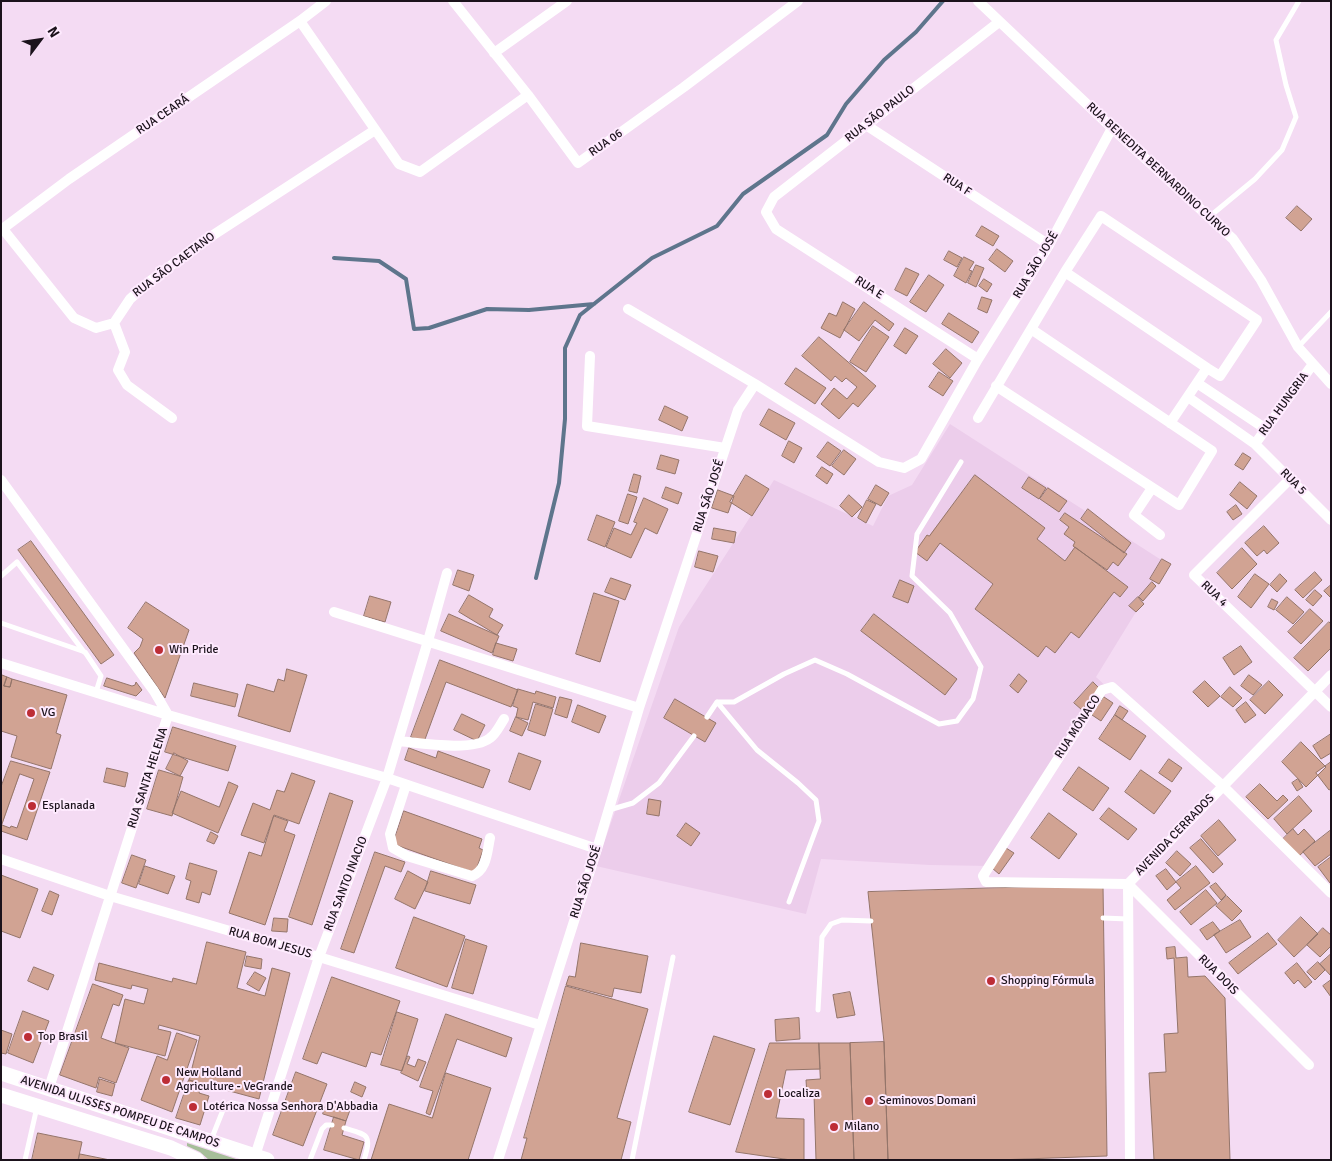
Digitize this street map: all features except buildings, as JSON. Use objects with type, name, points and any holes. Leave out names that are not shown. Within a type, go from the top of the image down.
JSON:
[{"type":"main road","name":"AVENIDA ULISSES POMPEU DE CAMPOS","points":[[1,1073],[261,1158]]},
{"type":"main road","name":"AVENIDA ULISSES POMPEU DE CAMPOS","points":[[1,1095],[163,1145],[193,1156],[198,1160]]},
{"type":"street","name":"RUA CEARÁ","points":[[2,229],[69,180],[300,21],[326,1]]},
{"type":"street","name":"RUA 06","points":[[453,1],[528,95],[578,163],[684,88],[798,1]]},
{"type":"street","points":[[494,53],[567,1]]},
{"type":"street","name":"RUA BENEDITA BERNARDINO CURVO","points":[[978,1],[1233,239],[1261,280],[1298,347],[1331,384]]},
{"type":"street","points":[[300,21],[399,164],[420,172],[528,95]]},
{"type":"street","name":"RUA SÃO PAULO","points":[[766,212],[774,197],[999,22]]},
{"type":"street","name":"RUA F","points":[[866,125],[1049,245]]},
{"type":"street","name":"RUA SÃO JOSÉ","points":[[498,1160],[597,849],[639,708],[738,410],[755,384],[879,462],[904,468],[921,459],[978,359],[1049,245],[1112,128]]},
{"type":"street","name":"RUA SÃO CAETANO","points":[[114,323],[130,299],[204,241],[375,130]]},
{"type":"street","name":"RUA E","points":[[766,212],[776,228],[978,359]]},
{"type":"street","points":[[978,418],[1065,272],[1101,216],[1257,320],[1220,376],[1065,272]]},
{"type":"street","points":[[2,229],[74,318],[96,328],[114,323],[125,352],[118,370],[127,385],[172,418]]},
{"type":"street","points":[[628,309],[755,384]]},
{"type":"street","points":[[996,386],[1179,506],[1212,451],[1031,329]]},
{"type":"street","points":[[590,356],[587,426],[725,448]]},
{"type":"street","name":"RUA HUNGRIA","points":[[1255,444],[1313,364]]},
{"type":"street","points":[[1170,423],[1207,368]]},
{"type":"street","points":[[1197,383],[1266,429]]},
{"type":"street","name":"RUA 5","points":[[1188,396],[1255,444],[1331,520]]},
{"type":"street","name":"RUA 4","points":[[1290,479],[1194,575],[1331,707]]},
{"type":"street","name":"RUA SANTA HELENA","points":[[1,480],[149,683],[168,714],[49,1088]]},
{"type":"street","points":[[1152,488],[1134,515],[1160,535]]},
{"type":"street","name":"RUA SANTO INACIO","points":[[261,1158],[270,1110],[319,957],[387,778],[447,572]]},
{"type":"street","points":[[334,612],[639,708]]},
{"type":"street","points":[[1,662],[168,714],[387,778],[597,849]]},
{"type":"street","name":"AVENIDA CERRADOS","points":[[1130,1160],[1128,884],[1331,674]]},
{"type":"street","name":"RUA MÔNACO","points":[[1128,884],[986,882],[982,876],[1102,690],[1112,687],[1223,786],[1331,893]]},
{"type":"street","points":[[398,741],[435,745],[474,745],[492,737],[504,719]]},
{"type":"street","points":[[406,785],[390,834],[393,848],[407,856],[472,876],[478,874],[483,868],[490,838]]},
{"type":"street","name":"RUA BOM JESUS","points":[[1,859],[110,896],[319,957],[540,1025]]},
{"type":"street","name":"RUA DOIS","points":[[1128,884],[1309,1065]]},
{"type":"lane","points":[[1209,217],[1255,179],[1282,150],[1296,117],[1286,85],[1276,40],[1299,1]]},
{"type":"lane","points":[[1298,347],[1331,312]]},
{"type":"lane","points":[[716,702],[734,702],[784,674],[815,660],[847,674],[939,724],[956,721],[973,699],[981,667],[950,612],[912,576],[916,534],[961,462]]},
{"type":"lane","points":[[1,576],[17,562],[101,676],[96,692]]},
{"type":"lane","points":[[1,623],[85,652]]},
{"type":"lane","points":[[707,717],[716,702]]},
{"type":"lane","points":[[716,702],[757,750],[816,800],[819,820],[790,902]]},
{"type":"lane","points":[[608,810],[633,803],[659,783],[694,736]]},
{"type":"lane","points":[[1103,918],[1128,919]]},
{"type":"lane","points":[[818,1010],[822,937],[831,924],[842,920],[871,921]]},
{"type":"lane","points":[[632,1160],[673,956]]},
{"type":"lane","points":[[210,1141],[225,1105],[231,1103],[270,1110]]},
{"type":"lane","points":[[25,1160],[37,1107]]},
{"type":"lane","points":[[310,1160],[322,1129],[332,1125]]},
{"type":"lane","points":[[344,1128],[366,1136],[369,1142],[364,1160]]},
{"type":"shaded area","points":[[950,424],[1166,563],[1096,677],[1109,689],[990,866],[821,859],[806,914],[596,866],[679,627],[774,480],[873,526],[888,496],[912,485]]},
{"type":"green space","points":[[187,1143],[239,1160],[209,1160],[200,1152],[187,1146]]},
{"type":"waterway","points":[[536,578],[559,483],[565,419],[565,348],[580,315],[652,258],[717,226],[743,194],[827,135],[846,104],[884,60],[916,32],[943,1]]},
{"type":"waterway","points":[[334,258],[379,261],[406,279],[414,329],[429,328],[487,309],[529,310],[594,304]]},
{"type":"place","name":"Win Pride","points":[[159,650]]},
{"type":"place","name":"VG","points":[[31,713]]},
{"type":"place","name":"Esplanada","points":[[32,806]]},
{"type":"place","name":"Shopping Fórmula","points":[[991,981]]},
{"type":"place","name":"Top Brasil","points":[[28,1037]]},
{"type":"place","name":"New Holland Agriculture - VeGrande","points":[[166,1080]]},
{"type":"place","name":"Localiza","points":[[768,1094]]},
{"type":"place","name":"Seminovos Domani","points":[[869,1101]]},
{"type":"place","name":"Lotérica Nossa Senhora D'Abbadia","points":[[193,1107]]},
{"type":"place","name":"Milano","points":[[834,1127]]}]
